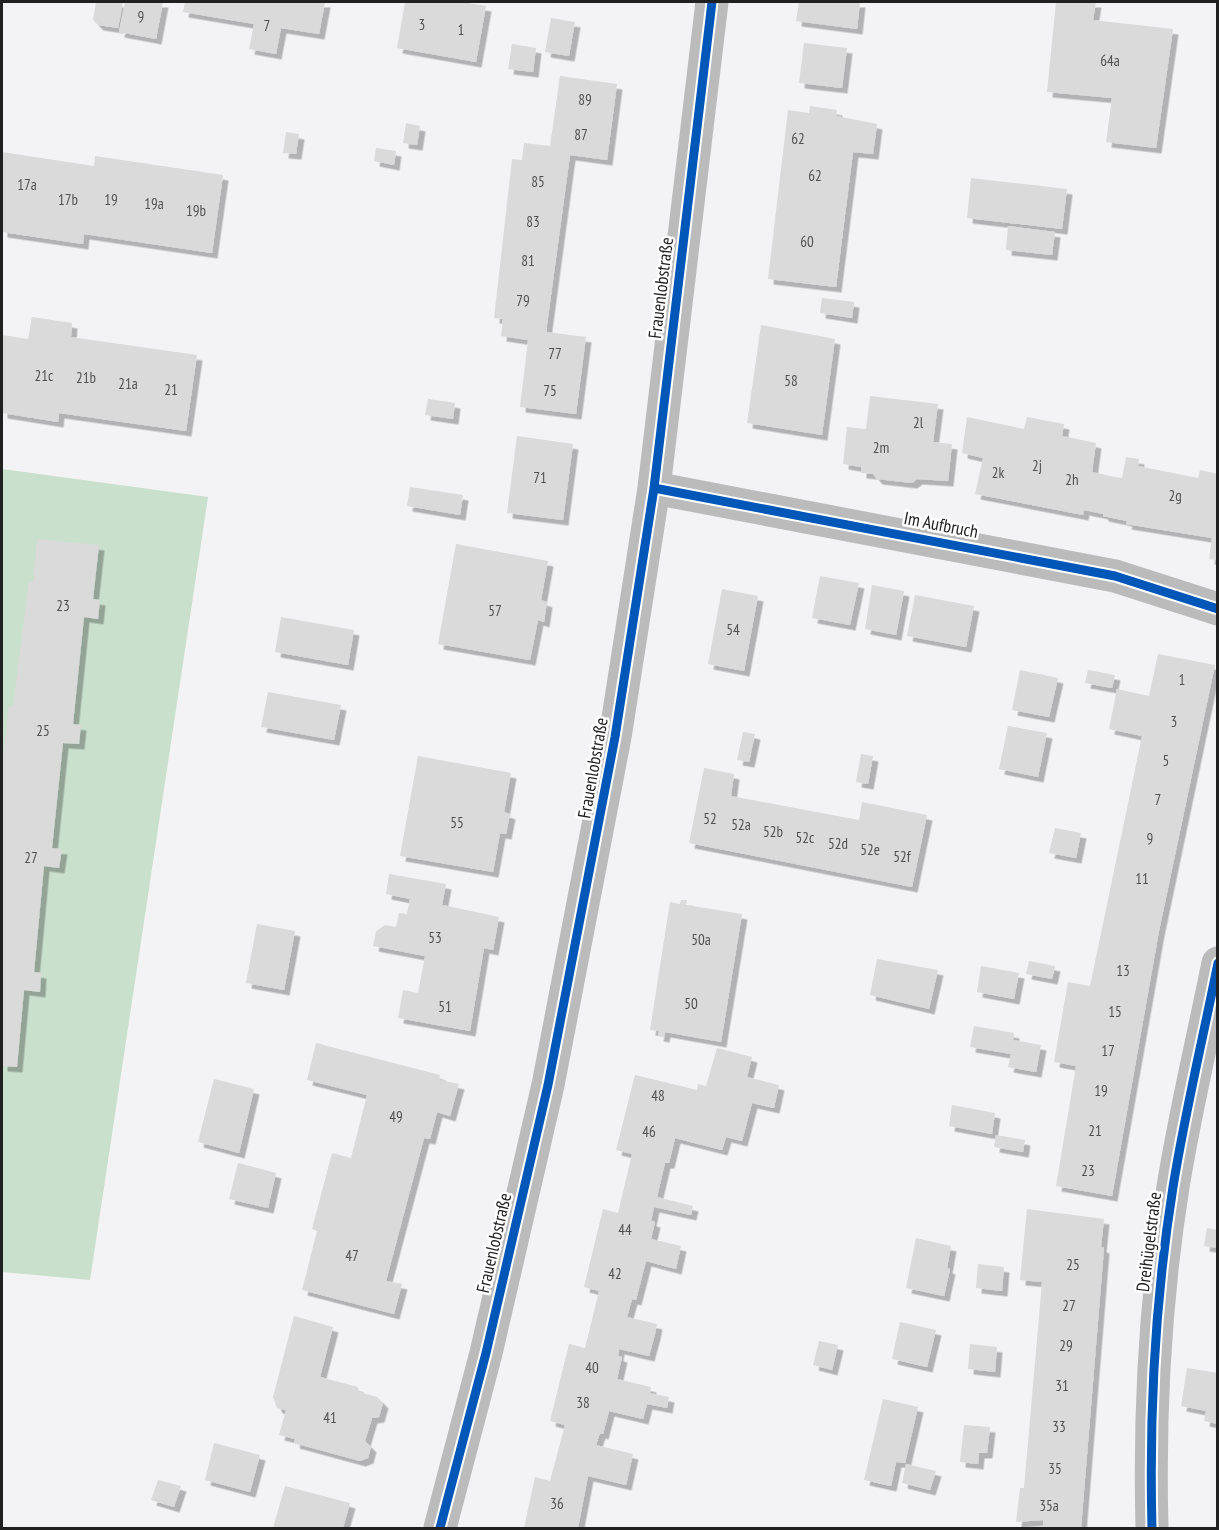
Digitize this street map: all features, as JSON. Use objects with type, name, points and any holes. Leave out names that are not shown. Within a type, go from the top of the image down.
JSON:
[{"type":"street","name":"Frauenlobstraße","points":[[440,1528],[486,1353],[548,1085],[597,839],[654,488],[712,2]]},
{"type":"street","name":"Im Aufbruch","points":[[654,488],[1115,576],[1218,609]]},
{"type":"street","name":"Dreihügelstraße","points":[[1152,1528],[1150,1445],[1157,1316],[1173,1187],[1218,963]]},
{"type":"green space","points":[[2,469],[208,497],[90,1280],[2,1272]]},
{"type":"building","points":[[96,2],[123,2],[118,28],[98,25],[93,20]]},
{"type":"building","points":[[125,2],[163,2],[156,39],[119,32]]},
{"type":"building","points":[[185,2],[325,2],[319,34],[281,28],[276,54],[249,49],[254,24],[183,12]]},
{"type":"building","points":[[405,2],[461,2],[486,6],[476,62],[397,48]]},
{"type":"building","points":[[799,2],[860,2],[857,29],[796,21]]},
{"type":"building","points":[[1056,2],[1096,2],[1093,20],[1173,29],[1156,148],[1106,142],[1112,98],[1047,92]]},
{"type":"building","points":[[551,18],[575,22],[569,56],[545,52]]},
{"type":"building","points":[[804,43],[847,48],[842,88],[799,83]]},
{"type":"building","points":[[512,44],[536,48],[533,72],[508,69]]},
{"type":"building","points":[[560,76],[617,84],[607,160],[570,155],[547,325],[547,332],[586,337],[576,414],[520,407],[528,340],[501,336],[503,319],[494,318],[512,159],[522,160],[524,143],[550,146]]},
{"type":"building","points":[[810,106],[837,110],[836,116],[877,124],[873,154],[853,152],[836,287],[768,279],[788,110],[809,113]]},
{"type":"building","points":[[406,123],[420,126],[417,145],[403,143]]},
{"type":"building","points":[[286,132],[299,134],[296,154],[283,153]]},
{"type":"building","points":[[376,148],[396,151],[394,165],[374,161]]},
{"type":"building","points":[[2,152],[94,166],[95,156],[223,175],[212,253],[84,234],[83,244],[2,232]]},
{"type":"building","points":[[971,178],[1067,189],[1062,229],[967,218]]},
{"type":"building","points":[[1008,226],[1055,232],[1052,255],[1006,250]]},
{"type":"building","points":[[822,298],[854,302],[852,318],[820,313]]},
{"type":"building","points":[[32,317],[72,323],[71,337],[197,355],[186,431],[59,413],[58,422],[2,413],[2,335],[28,339]]},
{"type":"building","points":[[761,325],[835,339],[822,435],[747,423]]},
{"type":"building","points":[[870,396],[938,404],[933,442],[952,444],[948,481],[917,479],[912,483],[877,479],[873,474],[861,473],[861,467],[843,464],[847,427],[866,429]]},
{"type":"building","points":[[428,399],[455,403],[453,419],[425,415]]},
{"type":"building","points":[[967,417],[1024,429],[1027,417],[1064,424],[1062,436],[1096,443],[1092,472],[1122,478],[1126,457],[1139,459],[1138,466],[1198,478],[1200,470],[1218,474],[1218,560],[1209,559],[1212,538],[1126,524],[1127,521],[1084,510],[1083,515],[975,494],[983,458],[962,453]]},
{"type":"building","points":[[517,436],[573,444],[563,520],[507,513]]},
{"type":"building","points":[[410,487],[463,495],[460,515],[407,506]]},
{"type":"building","points":[[37,539],[99,545],[93,599],[100,600],[98,619],[84,617],[73,724],[81,725],[79,744],[63,743],[52,848],[62,849],[59,868],[44,866],[34,972],[41,973],[40,992],[24,990],[17,1067],[2,1066],[2,763],[9,706],[13,706],[29,581],[33,582]]},
{"type":"building","points":[[456,544],[548,561],[541,600],[547,602],[544,622],[538,620],[530,660],[438,644]]},
{"type":"building","points":[[820,576],[859,583],[850,625],[812,618]]},
{"type":"building","points":[[872,585],[904,591],[896,635],[865,629]]},
{"type":"building","points":[[722,589],[758,596],[744,671],[708,664]]},
{"type":"building","points":[[915,595],[974,606],[966,647],[907,636]]},
{"type":"building","points":[[281,617],[354,630],[348,665],[275,652]]},
{"type":"building","points":[[1158,654],[1215,665],[1159,931],[1112,1196],[1056,1186],[1076,1066],[1054,1062],[1068,982],[1090,986],[1142,736],[1109,729],[1117,689],[1149,696]]},
{"type":"building","points":[[1020,670],[1058,678],[1049,717],[1012,710]]},
{"type":"building","points":[[1088,670],[1115,675],[1112,688],[1085,683]]},
{"type":"building","points":[[268,692],[341,705],[334,740],[261,727]]},
{"type":"building","points":[[1008,726],[1047,733],[1038,777],[999,769]]},
{"type":"building","points":[[743,732],[755,734],[749,762],[737,760]]},
{"type":"building","points":[[861,754],[873,756],[868,784],[856,782]]},
{"type":"building","points":[[418,756],[511,773],[504,812],[510,814],[506,834],[500,833],[493,872],[400,856]]},
{"type":"building","points":[[704,768],[734,774],[731,796],[859,820],[862,802],[927,815],[912,887],[689,843]]},
{"type":"building","points":[[1055,828],[1081,833],[1076,858],[1049,853]]},
{"type":"building","points":[[389,874],[446,884],[442,905],[499,917],[493,950],[484,948],[470,1031],[398,1018],[403,990],[418,993],[425,956],[373,946],[376,931],[385,925],[396,927],[399,913],[407,914],[410,899],[386,894]]},
{"type":"building","points":[[681,900],[687,900],[686,905],[742,914],[721,1042],[665,1032],[664,1037],[658,1036],[659,1031],[650,1030],[670,902],[680,904]]},
{"type":"building","points":[[257,924],[295,931],[284,990],[246,983]]},
{"type":"building","points":[[877,959],[938,970],[929,1009],[870,995]]},
{"type":"building","points":[[1029,961],[1055,966],[1052,979],[1026,974]]},
{"type":"building","points":[[981,966],[1019,973],[1014,999],[977,992]]},
{"type":"building","points":[[974,1026],[1014,1033],[1013,1040],[1041,1045],[1036,1072],[1008,1067],[1011,1054],[970,1047]]},
{"type":"building","points":[[316,1043],[440,1075],[439,1080],[459,1084],[450,1116],[437,1112],[430,1139],[424,1138],[386,1281],[402,1284],[394,1314],[302,1290],[317,1231],[312,1229],[332,1153],[351,1158],[367,1095],[307,1080]]},
{"type":"building","points":[[717,1048],[752,1057],[747,1077],[779,1085],[774,1108],[752,1103],[742,1141],[726,1137],[722,1150],[675,1138],[669,1163],[665,1163],[657,1197],[693,1206],[691,1215],[654,1207],[651,1221],[655,1222],[651,1239],[681,1246],[676,1269],[646,1261],[636,1300],[632,1299],[627,1317],[657,1324],[655,1334],[649,1356],[619,1349],[618,1356],[622,1357],[617,1379],[651,1387],[650,1393],[669,1397],[667,1408],[647,1404],[643,1419],[609,1411],[603,1434],[600,1433],[596,1445],[633,1454],[626,1485],[588,1476],[578,1528],[524,1528],[535,1477],[550,1481],[565,1425],[550,1421],[569,1344],[585,1348],[599,1291],[584,1287],[603,1209],[618,1213],[632,1154],[616,1150],[635,1075],[697,1090],[698,1084],[706,1086]]},
{"type":"building","points":[[214,1079],[254,1089],[239,1153],[198,1142]]},
{"type":"building","points":[[952,1105],[995,1113],[992,1134],[949,1126]]},
{"type":"building","points":[[996,1135],[1025,1140],[1023,1152],[994,1147]]},
{"type":"building","points":[[238,1163],[276,1173],[268,1208],[229,1199]]},
{"type":"building","points":[[1027,1209],[1104,1219],[1101,1247],[1104,1248],[1081,1528],[1043,1528],[1043,1520],[1016,1522],[1020,1488],[1024,1488],[1042,1282],[1020,1280]]},
{"type":"building","points":[[1207,1228],[1218,1230],[1218,1248],[1204,1246]]},
{"type":"building","points":[[916,1238],[951,1246],[947,1268],[950,1269],[944,1296],[906,1288]]},
{"type":"building","points":[[978,1264],[1004,1267],[1002,1291],[976,1288]]},
{"type":"building","points":[[294,1316],[333,1327],[320,1377],[358,1387],[359,1392],[377,1397],[383,1403],[379,1417],[372,1418],[365,1441],[371,1447],[368,1458],[360,1461],[294,1443],[295,1439],[279,1435],[286,1410],[277,1408],[273,1397]]},
{"type":"building","points":[[900,1322],[936,1330],[927,1367],[892,1359]]},
{"type":"building","points":[[819,1341],[838,1345],[832,1370],[813,1365]]},
{"type":"building","points":[[970,1344],[997,1347],[995,1372],[968,1369]]},
{"type":"building","points":[[1187,1368],[1218,1373],[1218,1424],[1204,1421],[1206,1411],[1181,1406]]},
{"type":"building","points":[[883,1399],[918,1407],[905,1463],[896,1462],[891,1486],[864,1480]]},
{"type":"building","points":[[964,1425],[990,1427],[987,1453],[979,1453],[978,1464],[960,1462]]},
{"type":"building","points":[[214,1443],[260,1455],[250,1492],[205,1480]]},
{"type":"building","points":[[906,1464],[936,1471],[930,1490],[902,1483]]},
{"type":"building","points":[[158,1480],[181,1486],[174,1507],[151,1500]]},
{"type":"building","points":[[285,1486],[350,1503],[343,1528],[273,1528]]},
{"type":"cycle path","points":[[440,1528],[486,1353],[548,1085],[615,737],[654,488],[712,2]]},
{"type":"cycle path","points":[[654,488],[1115,576],[1218,609]]},
{"type":"cycle path","points":[[1152,1528],[1151,1443],[1155,1357],[1167,1229],[1178,1159],[1218,963]]}]
